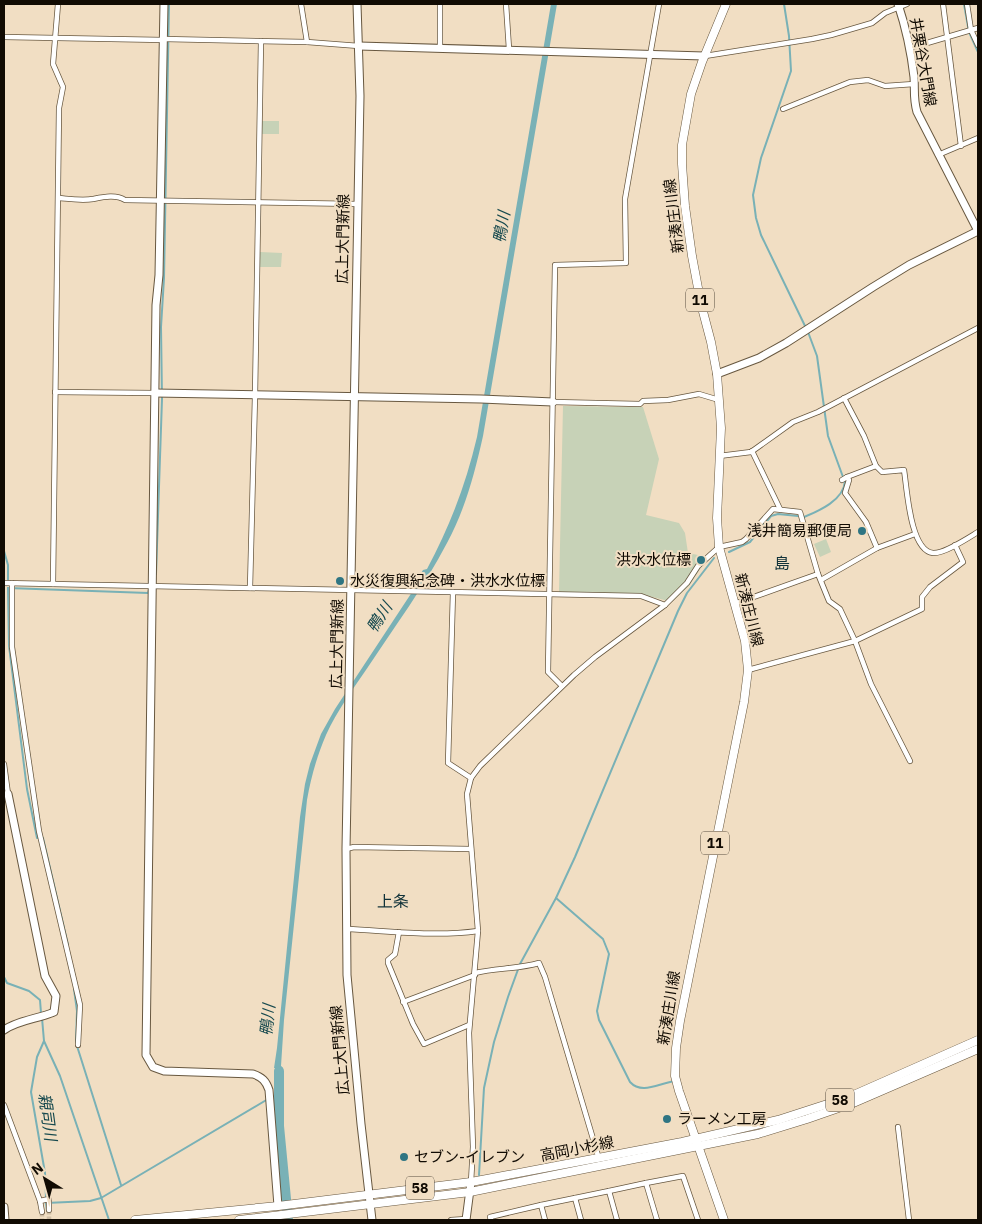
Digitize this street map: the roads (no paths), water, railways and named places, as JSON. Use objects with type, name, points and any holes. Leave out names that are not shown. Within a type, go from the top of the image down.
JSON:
[{"type":"main road","name":"新湊庄川線","points":[[723,1220],[677,1084],[676,1048],[710,866],[747,687],[748,670],[745,641],[719,547],[717,518],[721,428],[717,374],[692,256],[685,206],[682,164],[682,145],[691,94],[704,56],[726,4]]},
{"type":"main road","name":"高岡小杉線","points":[[135,1220],[293,1204],[472,1182],[695,1139],[778,1120],[849,1097],[978,1040]]},
{"type":"main road","name":"高岡小杉線","points":[[239,1220],[280,1217],[294,1213],[470,1192],[758,1134],[807,1120],[895,1086],[978,1049]]},
{"type":"street","points":[[53,584],[59,108],[63,87],[53,64],[58,4]]},
{"type":"street","points":[[164,4],[161,201],[159,275],[156,306],[146,1055],[153,1067],[164,1072],[253,1074],[261,1077],[269,1090],[280,1205]]},
{"type":"street","points":[[301,4],[307,42]]},
{"type":"street","name":"広上大門新線","points":[[357,4],[360,96],[346,849],[347,976],[360,1124],[372,1220]]},
{"type":"street","points":[[440,4],[440,47]]},
{"type":"street","points":[[506,4],[509,49]]},
{"type":"street","points":[[562,686],[548,672],[556,265],[626,263],[625,199],[659,4]]},
{"type":"street","points":[[4,37],[307,42],[359,46],[704,56],[812,39],[872,23],[898,5],[907,4]]},
{"type":"street","points":[[943,4],[961,146]]},
{"type":"street","points":[[966,4],[971,30],[978,45]]},
{"type":"street","name":"井栗谷大門線","points":[[898,5],[910,48],[914,84],[913,100],[917,112],[978,231]]},
{"type":"street","points":[[910,48],[978,28]]},
{"type":"street","points":[[250,588],[261,41]]},
{"type":"street","points":[[783,109],[850,82],[868,80],[885,86],[914,84]]},
{"type":"street","points":[[938,155],[978,138]]},
{"type":"street","points":[[59,198],[92,199],[113,197],[125,200],[358,204]]},
{"type":"street","points":[[717,374],[760,357],[786,343],[909,265],[978,231]]},
{"type":"street","points":[[719,456],[752,451],[793,422],[818,412],[978,328]]},
{"type":"street","points":[[55,392],[492,399],[640,404],[643,401],[668,400],[699,394],[719,400]]},
{"type":"street","points":[[844,398],[864,436],[876,466],[882,472],[904,470],[910,514],[915,534],[925,551],[934,553],[944,551],[978,532]]},
{"type":"street","points":[[752,451],[780,509]]},
{"type":"street","points":[[842,480],[876,466]]},
{"type":"street","points":[[847,477],[849,480],[845,493],[866,522],[877,548]]},
{"type":"street","points":[[451,1220],[466,1220],[472,1182],[470,1025],[478,931],[467,794],[471,778],[480,766],[562,686],[595,657],[665,605],[687,583],[698,566],[719,547],[742,542],[772,509],[800,512],[818,574],[829,601],[840,609],[855,641],[871,684],[910,760]]},
{"type":"street","points":[[821,580],[877,548],[915,534]]},
{"type":"street","points":[[748,670],[855,641],[922,609],[922,597],[930,586],[963,562],[955,545]]},
{"type":"street","points":[[734,604],[818,574]]},
{"type":"street","points":[[4,583],[641,596],[665,605]]},
{"type":"street","points":[[12,583],[14,656],[39,830],[80,1005],[78,1045]]},
{"type":"street","points":[[452,592],[448,763],[471,778]]},
{"type":"street","points":[[4,764],[8,794],[45,976],[56,996],[54,1012],[17,1023],[4,1030]]},
{"type":"street","points":[[346,849],[354,847],[471,849]]},
{"type":"street","points":[[347,929],[437,934],[478,931]]},
{"type":"street","points":[[399,932],[395,954],[388,960],[413,1024],[424,1044],[470,1025]]},
{"type":"street","points":[[404,1002],[475,974],[503,968],[521,968],[539,963],[545,977],[599,1159]]},
{"type":"street","points":[[4,1105],[40,1200],[42,1212]]},
{"type":"street","points":[[898,1127],[909,1220]]},
{"type":"street","points":[[491,1220],[490,1217],[541,1205],[683,1176],[698,1220]]},
{"type":"street","points":[[646,1184],[657,1220]]},
{"type":"street","points":[[609,1191],[617,1220]]},
{"type":"street","points":[[575,1198],[581,1220]]},
{"type":"street","points":[[40,1200],[50,1199],[49,1210]]},
{"type":"street","points":[[541,1205],[545,1220]]},
{"type":"street","points":[[4,1207],[5,1220]]},
{"type":"water","points":[[551,4],[557,4],[477,463],[469,491],[447,543],[419,591],[340,709],[330,726],[317,759],[307,800],[284,1020],[281,1084],[276,1084],[276,1068],[274,1068],[300,817],[310,764],[321,734],[335,709],[420,580],[418,578],[423,570],[427,569],[450,521],[468,471],[477,437]]},
{"type":"waterway","points":[[156,574],[162,399],[161,327],[164,278],[169,4]]},
{"type":"waterway","points":[[784,4],[789,36],[791,71],[761,158],[753,195],[756,218],[761,235],[806,328]]},
{"type":"waterway","points":[[964,4],[969,32],[978,52]]},
{"type":"waterway","points":[[808,332],[817,356],[828,436],[843,477]]},
{"type":"waterway","points":[[804,517],[836,499],[844,488],[845,481]]},
{"type":"waterway","points":[[729,552],[750,542],[771,516],[778,514],[798,516]]},
{"type":"waterway","points":[[4,551],[8,565],[8,583]]},
{"type":"waterway","points":[[479,1175],[484,1088],[494,1042],[520,964],[556,898],[575,857],[678,611],[687,593],[714,558]]},
{"type":"waterway","points":[[8,588],[148,593],[149,590]]},
{"type":"waterway","points":[[8,588],[9,646],[27,789],[37,838],[43,838],[68,945]]},
{"type":"waterway","points":[[556,898],[603,939],[609,954],[597,1011],[599,1020],[630,1082],[635,1086],[645,1088],[675,1081]]},
{"type":"waterway","name":"親司川","points":[[4,977],[7,983],[29,991],[40,1000],[41,1013]]},
{"type":"waterway","points":[[74,989],[77,1011],[76,1042]]},
{"type":"waterway","name":"親司川","points":[[42,1018],[44,1041],[60,1076],[109,1220]]},
{"type":"waterway","name":"親司川","points":[[44,1041],[37,1057],[31,1092],[45,1173],[46,1198]]},
{"type":"waterway","points":[[77,1046],[121,1185]]},
{"type":"waterway","name":"鴨川","points":[[279,1071],[279,1126],[288,1220]]},
{"type":"waterway","name":"鴨川","points":[[272,1097],[279,1093]]},
{"type":"waterway","points":[[46,1203],[90,1201],[101,1198],[268,1099]]},
{"type":"waterway","points":[[46,1203],[47,1211]]},
{"type":"tunnel","points":[[49,1210],[49,1220]]},
{"type":"tunnel","points":[[42,1212],[42,1220]]},
{"type":"place","name":"浅井簡易郵便局","points":[[862,531]]},
{"type":"place","name":"洪水水位標","points":[[701,560]]},
{"type":"place","name":"水災復興紀念碑・洪水水位標","points":[[340,581]]},
{"type":"place","name":"ラーメン工房","points":[[667,1119]]},
{"type":"place","name":"セブン-イレブン","points":[[404,1157]]},
{"type":"district","name":"島","points":[[782,563]]},
{"type":"district","name":"上条","points":[[393,901]]}]
